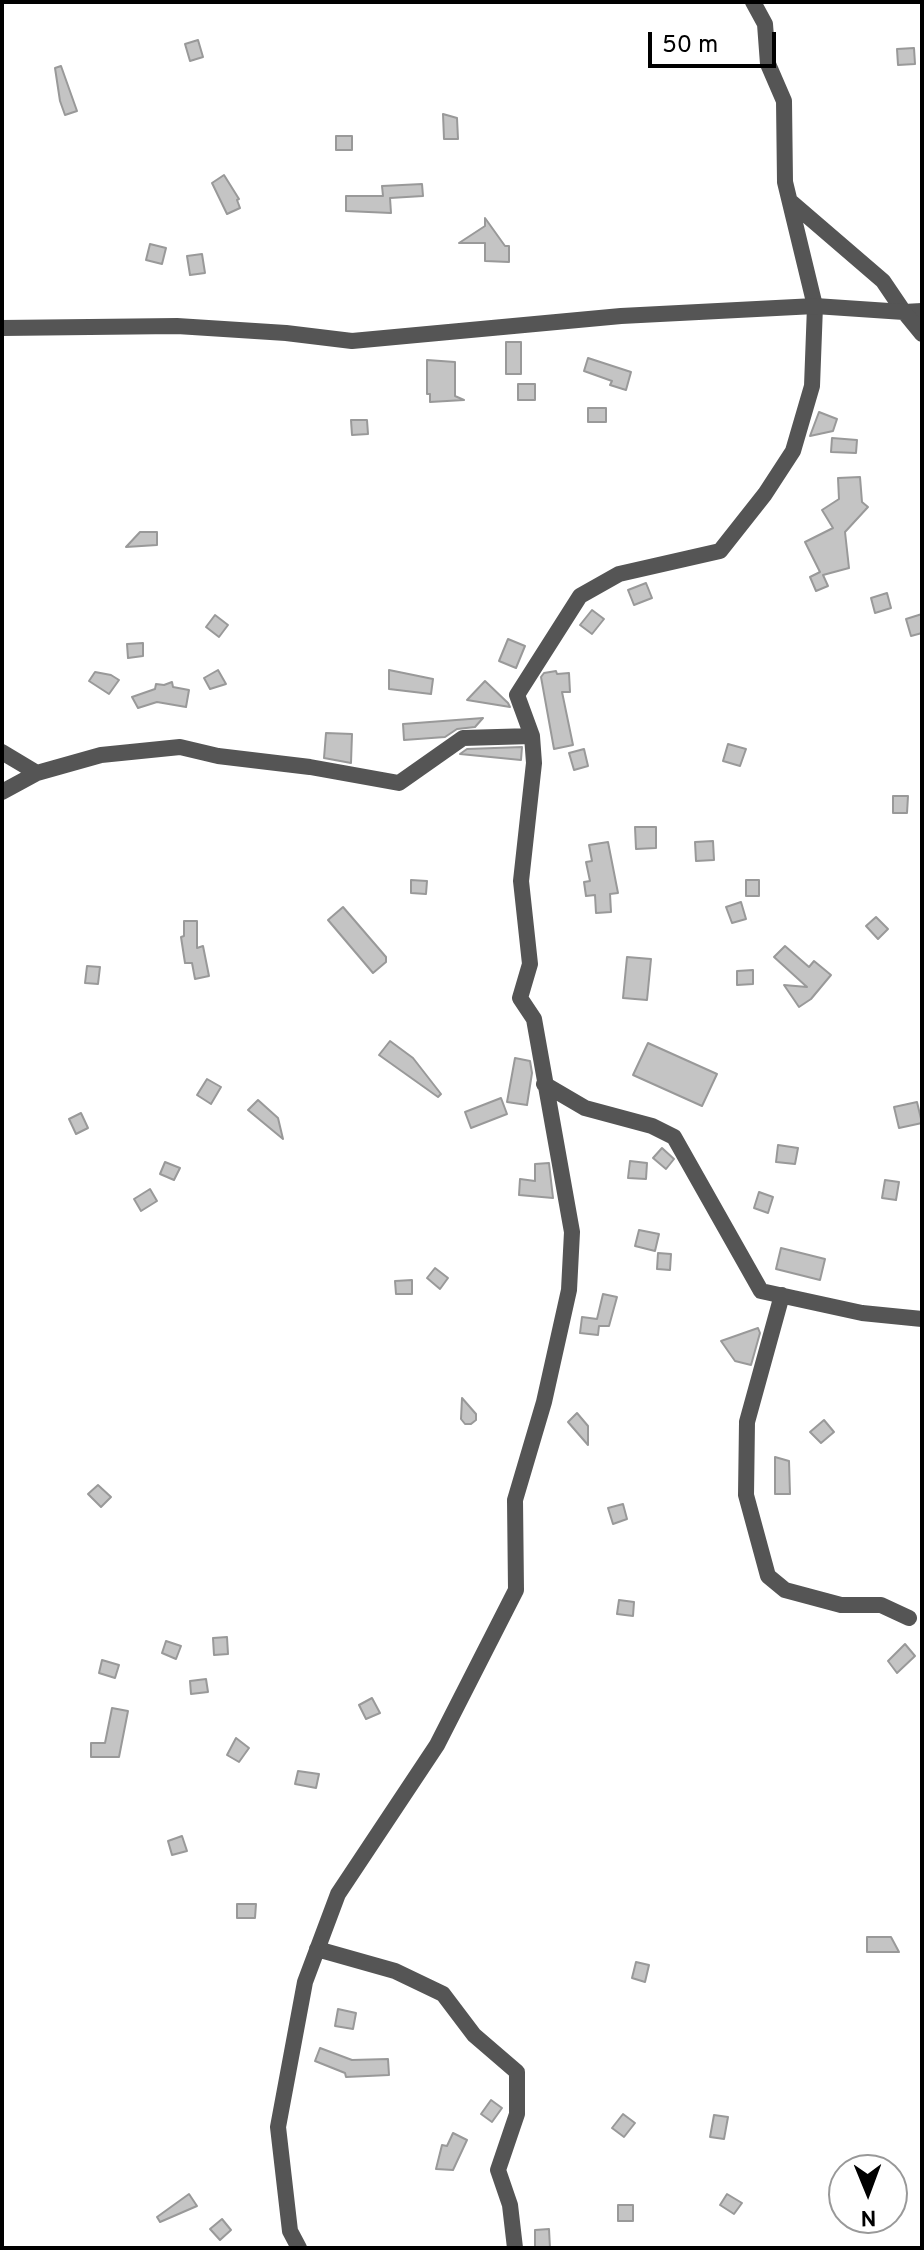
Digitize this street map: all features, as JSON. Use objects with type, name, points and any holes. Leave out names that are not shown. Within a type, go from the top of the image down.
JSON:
[{"type":"street","points":[[299,2248],[290,2231],[278,2127],[305,1982],[338,1894],[437,1745],[516,1590],[515,1500],[544,1402],[569,1290],[572,1232],[534,1019],[520,998],[530,964],[521,881],[534,763],[532,736],[517,695],[580,596],[619,574],[720,551],[793,451],[812,386],[815,306],[785,182],[784,101],[768,64],[765,24],[753,2]]},
{"type":"street","points":[[790,201],[883,281],[922,334]]},
{"type":"street","points":[[2,328],[177,326],[352,341],[621,316],[815,306],[922,311]]},
{"type":"street","points":[[2,792],[37,773],[101,755],[180,747],[218,756],[310,767],[399,783],[463,738],[532,736]]},
{"type":"street","points":[[2,752],[37,773]]},
{"type":"street","points":[[544,1084],[585,1108],[652,1126],[674,1137],[761,1291],[862,1313],[922,1319]]},
{"type":"street","points":[[782,1295],[747,1422],[746,1495],[768,1576],[785,1590],[841,1605],[881,1605],[909,1618]]},
{"type":"street","points":[[317,1949],[395,1971],[443,1994],[474,2035],[517,2072],[517,2114],[498,2170],[510,2205],[515,2248]]},
{"type":"building","points":[[198,40],[203,57],[190,61],[185,44]]},
{"type":"building","points":[[914,48],[915,64],[898,65],[897,49]]},
{"type":"building","points":[[61,66],[77,111],[65,115],[55,68]]},
{"type":"building","points":[[443,114],[457,118],[458,139],[444,139]]},
{"type":"building","points":[[336,136],[352,136],[352,150],[336,150]]},
{"type":"building","points":[[224,175],[239,199],[240,208],[227,214],[212,183]]},
{"type":"building","points":[[422,184],[423,196],[390,198],[391,213],[346,211],[346,196],[383,196],[382,186]]},
{"type":"building","points":[[485,218],[505,246],[509,246],[509,262],[485,261],[485,243],[459,243],[485,226]]},
{"type":"building","points":[[150,244],[166,248],[162,264],[146,260]]},
{"type":"building","points":[[202,254],[205,273],[190,275],[187,256]]},
{"type":"building","points":[[506,342],[521,342],[521,374],[506,374]]},
{"type":"building","points":[[588,358],[631,372],[626,390],[610,385],[612,381],[584,371]]},
{"type":"building","points":[[427,360],[455,362],[455,396],[464,400],[430,402],[430,394],[427,394]]},
{"type":"building","points":[[518,384],[535,384],[535,400],[518,400]]},
{"type":"building","points":[[588,408],[606,408],[606,422],[588,422]]},
{"type":"building","points":[[819,412],[837,419],[833,431],[810,436]]},
{"type":"building","points":[[351,420],[367,420],[368,434],[352,435]]},
{"type":"building","points":[[832,438],[857,440],[856,453],[831,452]]},
{"type":"building","points":[[860,477],[862,502],[868,507],[845,532],[849,568],[823,575],[828,586],[816,591],[810,577],[820,572],[805,542],[833,528],[822,510],[839,499],[838,478]]},
{"type":"building","points":[[140,532],[157,532],[157,545],[126,547]]},
{"type":"building","points":[[646,583],[652,598],[634,605],[628,590]]},
{"type":"building","points":[[887,593],[891,608],[875,613],[871,598]]},
{"type":"building","points":[[592,610],[604,619],[592,634],[580,625]]},
{"type":"building","points":[[922,614],[922,633],[911,636],[906,619]]},
{"type":"building","points":[[215,615],[228,625],[219,637],[206,627]]},
{"type":"building","points":[[508,639],[525,646],[516,668],[499,661]]},
{"type":"building","points":[[143,643],[143,656],[128,658],[127,644]]},
{"type":"building","points":[[218,670],[226,684],[210,689],[204,678]]},
{"type":"building","points":[[389,670],[433,679],[431,694],[389,689]]},
{"type":"building","points":[[556,671],[557,674],[569,673],[570,692],[562,692],[573,745],[554,749],[541,677],[544,673]]},
{"type":"building","points":[[95,672],[119,680],[109,694],[89,681]]},
{"type":"building","points":[[485,681],[508,703],[510,707],[467,700]]},
{"type":"building","points":[[172,682],[173,687],[189,690],[186,707],[157,702],[138,708],[132,697],[155,689],[156,684]]},
{"type":"building","points":[[483,718],[475,727],[457,729],[445,737],[404,740],[403,724]]},
{"type":"building","points":[[326,733],[352,734],[351,763],[324,758]]},
{"type":"building","points":[[728,744],[746,749],[740,766],[723,761]]},
{"type":"building","points":[[522,747],[521,760],[460,754],[467,749]]},
{"type":"building","points":[[584,749],[588,766],[574,770],[569,753]]},
{"type":"building","points":[[893,796],[908,796],[907,813],[893,813]]},
{"type":"building","points":[[635,827],[656,827],[656,848],[636,849]]},
{"type":"building","points":[[713,841],[714,860],[696,861],[695,842]]},
{"type":"building","points":[[608,842],[618,893],[610,894],[611,912],[596,913],[595,895],[586,896],[584,882],[590,881],[586,862],[592,861],[589,845]]},
{"type":"building","points":[[411,880],[427,881],[426,894],[411,893]]},
{"type":"building","points":[[746,880],[759,880],[759,896],[746,896]]},
{"type":"building","points":[[741,902],[746,919],[732,923],[726,907]]},
{"type":"building","points":[[343,907],[386,957],[386,962],[373,973],[328,920]]},
{"type":"building","points":[[876,917],[888,929],[878,939],[866,926]]},
{"type":"building","points":[[184,921],[197,921],[197,948],[203,946],[209,976],[195,979],[192,963],[185,963],[181,937],[184,936]]},
{"type":"building","points":[[785,946],[809,967],[814,961],[831,975],[811,999],[799,1007],[784,985],[807,987],[774,957]]},
{"type":"building","points":[[627,957],[651,959],[647,1000],[623,998]]},
{"type":"building","points":[[87,966],[100,967],[98,984],[85,983]]},
{"type":"building","points":[[753,970],[753,984],[737,985],[737,971]]},
{"type":"building","points":[[390,1041],[413,1058],[441,1094],[438,1097],[379,1055]]},
{"type":"building","points":[[648,1043],[717,1074],[702,1106],[633,1075]]},
{"type":"building","points":[[515,1058],[530,1061],[532,1073],[527,1105],[507,1102]]},
{"type":"building","points":[[207,1079],[221,1087],[211,1104],[197,1095]]},
{"type":"building","points":[[501,1098],[507,1114],[471,1128],[465,1112]]},
{"type":"building","points":[[258,1100],[278,1118],[283,1139],[248,1110]]},
{"type":"building","points":[[917,1102],[922,1123],[899,1128],[894,1107]]},
{"type":"building","points":[[81,1113],[88,1128],[76,1134],[69,1119]]},
{"type":"building","points":[[778,1145],[798,1148],[795,1164],[776,1162]]},
{"type":"building","points":[[662,1148],[674,1159],[666,1169],[653,1158]]},
{"type":"building","points":[[630,1161],[647,1163],[646,1179],[628,1178]]},
{"type":"building","points":[[165,1162],[180,1168],[174,1180],[160,1174]]},
{"type":"building","points":[[549,1163],[553,1198],[519,1195],[520,1179],[535,1181],[535,1164]]},
{"type":"building","points":[[885,1180],[899,1182],[896,1200],[882,1198]]},
{"type":"building","points":[[150,1189],[157,1201],[141,1211],[134,1199]]},
{"type":"building","points":[[759,1192],[773,1197],[768,1213],[754,1208]]},
{"type":"building","points":[[639,1230],[659,1234],[655,1251],[635,1246]]},
{"type":"building","points":[[781,1248],[825,1259],[820,1280],[776,1269]]},
{"type":"building","points":[[658,1253],[671,1254],[670,1270],[657,1269]]},
{"type":"building","points":[[435,1268],[448,1278],[440,1289],[427,1278]]},
{"type":"building","points":[[412,1280],[412,1294],[396,1294],[395,1281]]},
{"type":"building","points":[[603,1294],[617,1297],[609,1326],[599,1326],[598,1335],[580,1333],[582,1317],[597,1319]]},
{"type":"building","points":[[758,1328],[760,1333],[751,1365],[735,1361],[721,1341]]},
{"type":"building","points":[[462,1398],[476,1414],[476,1420],[471,1424],[465,1424],[461,1419]]},
{"type":"building","points":[[577,1413],[588,1426],[588,1445],[568,1422]]},
{"type":"building","points":[[824,1420],[834,1432],[821,1443],[810,1432]]},
{"type":"building","points":[[775,1457],[789,1461],[790,1494],[775,1494]]},
{"type":"building","points":[[98,1485],[111,1497],[101,1507],[88,1494]]},
{"type":"building","points":[[623,1504],[627,1519],[613,1524],[608,1508]]},
{"type":"building","points":[[619,1600],[634,1602],[633,1616],[617,1614]]},
{"type":"building","points":[[227,1637],[228,1654],[214,1655],[213,1638]]},
{"type":"building","points":[[166,1641],[181,1646],[176,1659],[162,1653]]},
{"type":"building","points":[[905,1644],[915,1656],[897,1673],[888,1661]]},
{"type":"building","points":[[102,1660],[119,1665],[115,1678],[99,1673]]},
{"type":"building","points":[[206,1679],[208,1692],[191,1694],[190,1681]]},
{"type":"building","points":[[372,1698],[380,1713],[366,1719],[359,1705]]},
{"type":"building","points":[[112,1708],[128,1711],[119,1757],[91,1757],[91,1743],[105,1743]]},
{"type":"building","points":[[236,1738],[249,1748],[239,1762],[227,1755]]},
{"type":"building","points":[[298,1771],[319,1774],[316,1788],[295,1784]]},
{"type":"building","points":[[182,1836],[187,1851],[172,1855],[168,1841]]},
{"type":"building","points":[[237,1904],[256,1904],[255,1918],[237,1918]]},
{"type":"building","points":[[867,1937],[891,1937],[899,1952],[867,1952]]},
{"type":"building","points":[[636,1962],[649,1965],[645,1982],[632,1978]]},
{"type":"building","points":[[338,2009],[356,2013],[353,2029],[335,2026]]},
{"type":"building","points":[[320,2048],[352,2060],[388,2059],[389,2075],[346,2077],[345,2073],[315,2061]]},
{"type":"building","points":[[491,2100],[502,2108],[492,2122],[481,2114]]},
{"type":"building","points":[[623,2114],[635,2123],[624,2137],[612,2128]]},
{"type":"building","points":[[714,2115],[728,2117],[724,2139],[710,2137]]},
{"type":"building","points":[[453,2133],[467,2140],[453,2170],[436,2169],[442,2145],[447,2146]]},
{"type":"building","points":[[189,2194],[197,2206],[160,2222],[157,2217]]},
{"type":"building","points":[[727,2194],[742,2203],[734,2214],[720,2205]]},
{"type":"building","points":[[618,2205],[633,2205],[633,2221],[618,2221]]},
{"type":"building","points":[[222,2219],[231,2230],[220,2240],[210,2229]]},
{"type":"building","points":[[549,2229],[550,2248],[535,2248],[535,2230]]}]
